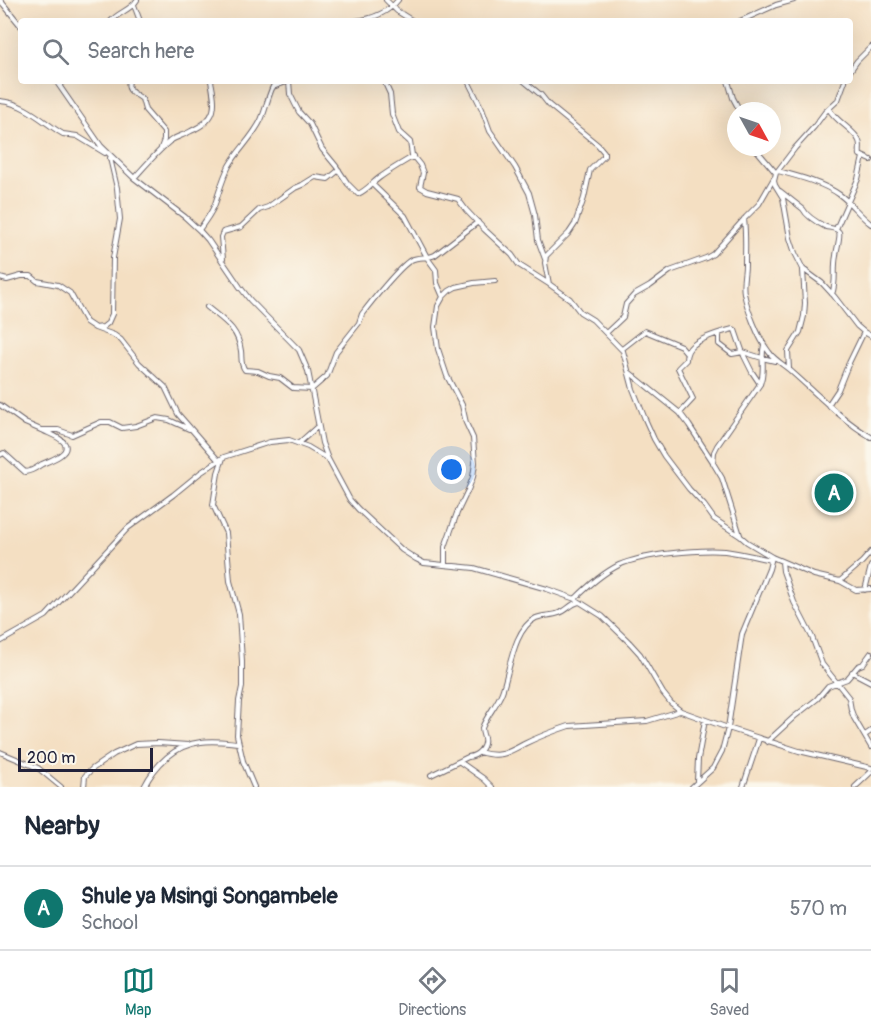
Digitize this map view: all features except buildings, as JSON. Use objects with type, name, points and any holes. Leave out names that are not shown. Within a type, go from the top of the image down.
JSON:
[{"type":"street","points":[[0,0],[18,22]]},
{"type":"street","points":[[114,18],[134,5],[137,0]]},
{"type":"street","points":[[386,0],[408,18]]},
{"type":"street","points":[[369,18],[392,7],[398,0]]},
{"type":"street","points":[[747,18],[794,0]]},
{"type":"street","points":[[134,5],[139,18]]},
{"type":"street","points":[[853,67],[871,47]]},
{"type":"street","points":[[129,84],[129,90],[142,99],[145,110],[164,132],[164,140],[159,151]]},
{"type":"street","points":[[134,178],[171,140],[209,120],[214,107],[211,84]]},
{"type":"street","points":[[200,230],[212,210],[222,179],[230,164],[260,122],[274,84]]},
{"type":"street","points":[[272,87],[280,84]]},
{"type":"street","points":[[289,84],[290,94],[299,112],[310,124],[322,149],[358,194],[414,156]]},
{"type":"street","points":[[385,84],[390,94],[392,114],[399,132],[410,142],[411,151],[423,173],[420,187],[458,199],[519,265],[567,297],[580,312],[592,320],[622,349],[642,414],[664,456],[714,519],[771,559]]},
{"type":"street","points":[[470,84],[490,131],[515,166],[529,193],[549,284]]},
{"type":"street","points":[[528,84],[605,154],[590,171],[575,224],[545,259]]},
{"type":"street","points":[[729,84],[735,102]]},
{"type":"street","points":[[606,333],[623,317],[626,304],[634,295],[670,272],[710,256],[759,204],[776,174],[795,148],[838,100],[844,84]]},
{"type":"street","points":[[60,86],[110,157],[117,188],[120,219],[113,258],[112,314],[108,323],[103,327],[95,328]]},
{"type":"street","points":[[0,101],[22,106],[63,134],[78,136],[86,140],[200,230],[250,300],[298,350],[308,371],[322,443],[328,459],[350,500],[402,550],[416,560],[474,568],[547,589],[578,601],[602,616],[630,643],[640,654],[663,693],[681,711],[799,752],[871,770],[855,787]]},
{"type":"street","points":[[829,109],[834,118],[857,137],[860,143],[859,153],[871,160]]},
{"type":"street","points":[[761,156],[776,174],[812,181],[834,191],[848,201],[871,224]]},
{"type":"street","points":[[836,229],[858,179],[863,157]]},
{"type":"street","points":[[223,260],[220,237],[223,232],[241,226],[259,210],[268,207],[315,177],[328,179],[339,170]]},
{"type":"street","points":[[776,174],[775,185],[779,190],[810,217],[839,232],[840,237],[835,256],[835,284],[832,294]]},
{"type":"street","points":[[372,184],[405,216],[435,270],[442,297]]},
{"type":"street","points":[[779,190],[786,209],[790,238],[804,269],[822,282],[856,326],[871,336]]},
{"type":"street","points":[[744,219],[746,240],[743,290],[757,330],[764,345],[776,361]]},
{"type":"street","points":[[207,308],[237,334],[242,352],[242,365],[245,370],[258,371],[280,378],[293,388],[312,389],[327,376],[336,352],[359,323],[364,311],[403,266],[416,258],[428,259],[440,252],[478,222]]},
{"type":"street","points":[[789,369],[788,351],[800,332],[804,316],[804,269]]},
{"type":"street","points":[[0,278],[7,280],[31,276],[38,281],[58,285],[70,294],[86,322],[114,335],[125,344],[139,363],[168,390],[175,410],[219,461]]},
{"type":"street","points":[[445,565],[446,547],[457,513],[473,477],[475,463],[472,438],[465,423],[463,407],[447,376],[436,341],[438,306],[442,297],[449,291],[461,286],[495,280]]},
{"type":"street","points":[[686,352],[699,340],[735,330],[749,367],[760,384]]},
{"type":"street","points":[[622,349],[645,331],[681,346],[686,352],[686,360],[678,369],[693,399],[680,413]]},
{"type":"street","points":[[828,405],[864,332]]},
{"type":"street","points":[[719,334],[719,344],[732,354],[743,352],[776,361],[789,369],[853,426],[871,437]]},
{"type":"street","points":[[713,463],[714,452],[760,384],[764,372],[762,358],[764,345]]},
{"type":"street","points":[[628,372],[680,413],[689,425],[722,478],[740,536]]},
{"type":"street","points":[[0,405],[18,420],[62,441],[66,446],[64,451],[51,460],[28,472],[21,469],[4,453],[0,454]]},
{"type":"street","points":[[41,430],[58,430],[72,435],[101,422],[122,428],[136,426],[157,418],[169,420],[192,430]]},
{"type":"street","points":[[299,444],[318,425]]},
{"type":"street","points":[[0,642],[46,616],[128,528],[224,457],[270,442],[289,440],[309,447],[328,459]]},
{"type":"street","points":[[708,455],[714,452]]},
{"type":"street","points":[[224,457],[218,473],[213,505],[226,533],[230,581],[239,614],[242,687],[237,735],[243,761],[254,787]]},
{"type":"street","points":[[431,775],[468,757],[473,757],[479,752],[484,743],[482,728],[501,694],[515,645],[530,622],[536,618],[559,613],[578,601],[594,582],[620,565],[640,558],[660,555],[712,551],[732,552],[780,561],[814,575],[840,581],[856,590],[871,589]]},
{"type":"street","points":[[840,581],[871,552]]},
{"type":"street","points":[[692,787],[716,763],[722,751],[728,728],[742,634],[771,559]]},
{"type":"street","points":[[769,569],[780,561]]},
{"type":"street","points":[[780,561],[794,602],[812,637],[822,664],[849,698],[854,718],[871,747]]},
{"type":"street","points":[[865,590],[871,566]]},
{"type":"street","points":[[767,742],[818,699],[826,688],[847,679],[871,653]]},
{"type":"street","points":[[852,672],[871,682]]},
{"type":"street","points":[[479,752],[489,755],[512,752],[524,744],[569,726],[647,721],[681,711]]},
{"type":"street","points":[[697,781],[698,759],[705,720]]},
{"type":"street","points":[[865,735],[871,731]]},
{"type":"street","points":[[743,787],[759,739]]},
{"type":"street","points":[[84,787],[85,776],[92,770],[114,754],[136,744],[188,745],[201,742],[238,742]]},
{"type":"street","points":[[144,787],[158,765],[188,745]]},
{"type":"street","points":[[0,752],[38,768],[61,787]]},
{"type":"street","points":[[459,761],[492,787]]},
{"type":"place","name":"Shule ya Msingi Songambele","points":[[834,493]]}]
